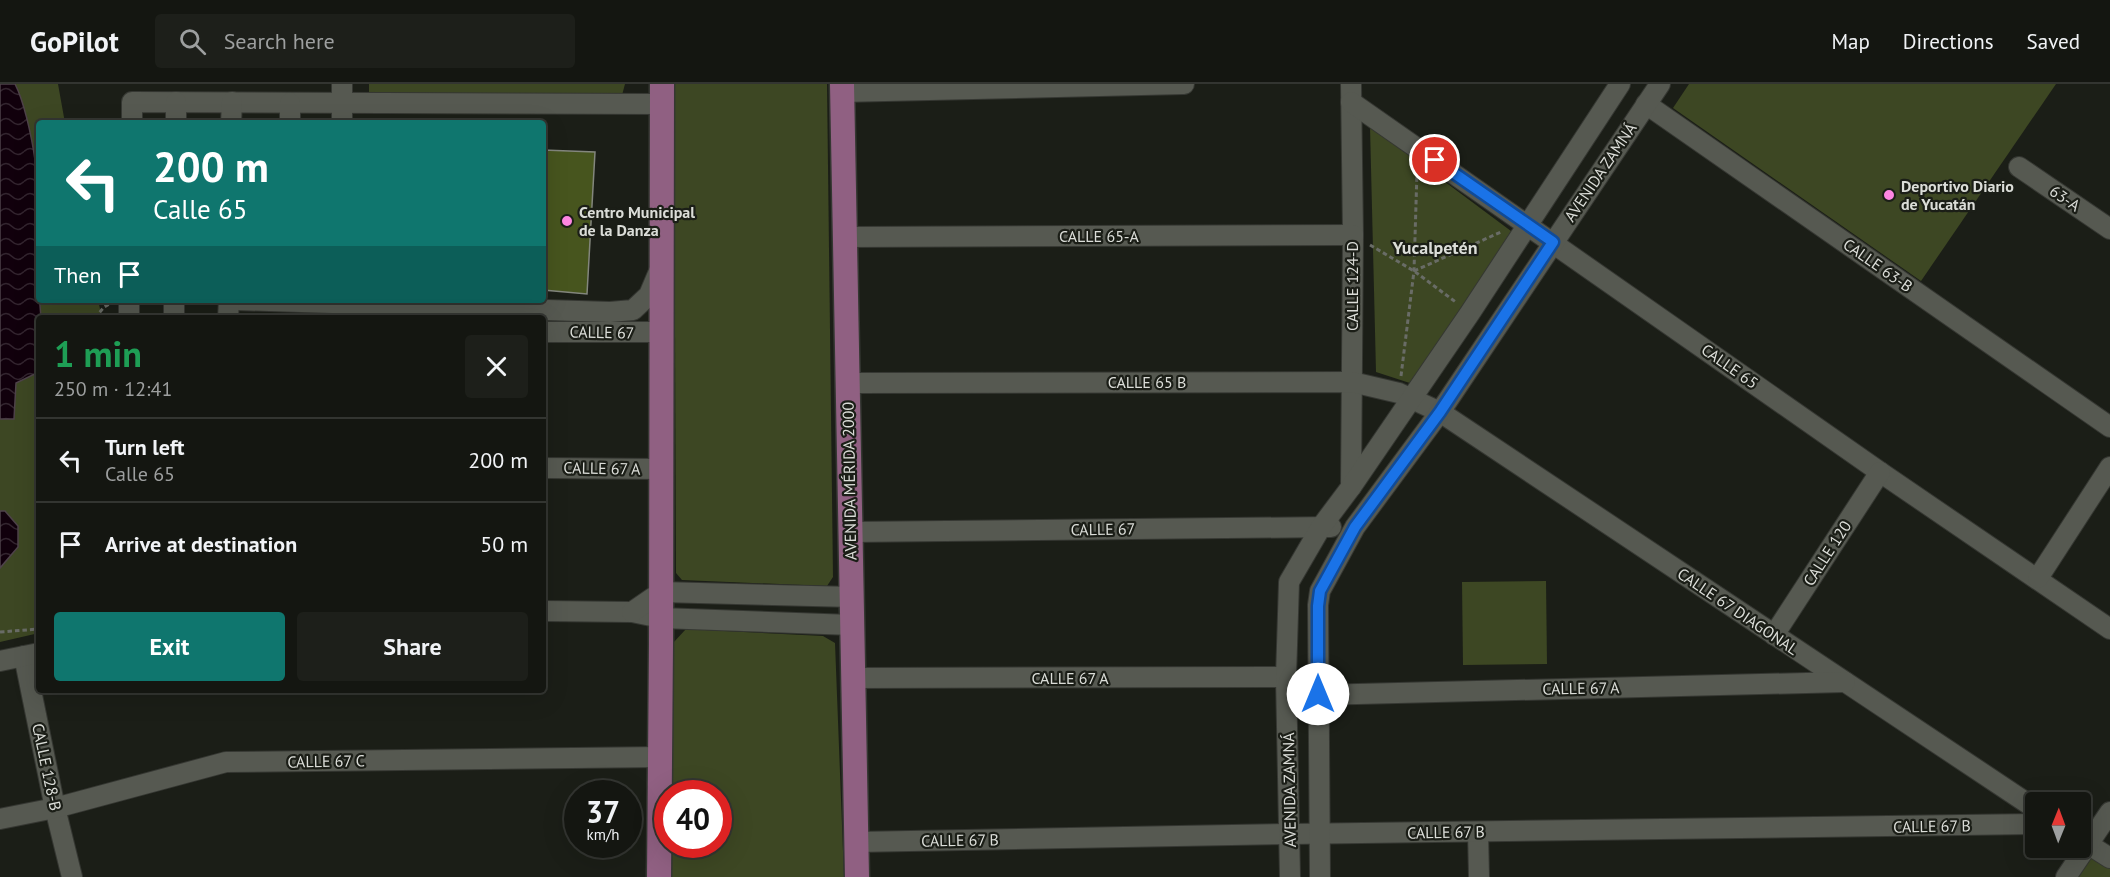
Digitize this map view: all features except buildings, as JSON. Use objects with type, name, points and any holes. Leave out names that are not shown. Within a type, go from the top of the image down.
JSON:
[{"type":"main road","name":"AVENIDA MÉRIDA 2000","points":[[842,88],[857,877]]},
{"type":"main road","points":[[658,877],[662,94]]},
{"type":"street","points":[[842,88],[1184,84]]},
{"type":"street","name":"AVENIDA ZAMNÁ","points":[[1320,877],[1318,606],[1320,591],[1355,527],[1440,412],[1660,84]]},
{"type":"street","name":"AVENIDA ZAMNÁ","points":[[1290,877],[1286,677],[1289,582],[1321,527],[1351,487],[1404,396],[1470,313],[1526,223],[1618,85]]},
{"type":"street","points":[[132,120],[132,102],[290,103],[342,93],[662,94]]},
{"type":"street","points":[[342,93],[342,120]]},
{"type":"street","name":"CALLE 65","points":[[1351,93],[1418,147],[1880,472],[2110,629]]},
{"type":"street","name":"CALLE 124-D","points":[[1351,93],[1353,235],[1351,487]]},
{"type":"street","points":[[176,102],[176,120]]},
{"type":"street","points":[[231,102],[231,120]]},
{"type":"street","points":[[290,103],[290,120]]},
{"type":"street","name":"CALLE 63-B","points":[[1646,104],[2110,427]]},
{"type":"street","name":"63-A","points":[[2019,167],[2110,229]]},
{"type":"street","name":"CALLE 65-A","points":[[845,237],[1353,235]]},
{"type":"street","points":[[306,303],[341,307],[414,303],[461,308],[610,312],[633,310],[649,295],[662,266]]},
{"type":"street","name":"CALLE 67","points":[[546,332],[662,332]]},
{"type":"street","name":"CALLE 65 B","points":[[848,383],[1352,381],[1404,396],[1440,412]]},
{"type":"street","name":"CALLE 67 DIAGONAL","points":[[1440,412],[2025,802]]},
{"type":"street","points":[[2038,578],[2110,467]]},
{"type":"street","name":"CALLE 67 A","points":[[546,468],[661,469]]},
{"type":"street","name":"CALLE 120","points":[[1774,635],[1880,472]]},
{"type":"street","name":"CALLE 67","points":[[850,532],[1355,527]]},
{"type":"street","points":[[633,612],[661,592],[852,597]]},
{"type":"street","points":[[546,611],[633,612],[661,618],[852,625]]},
{"type":"street","points":[[0,662],[32,655]]},
{"type":"street","name":"CALLE 128-B","points":[[32,655],[36,682]]},
{"type":"street","name":"CALLE 67 A","points":[[853,678],[1286,677]]},
{"type":"street","name":"CALLE 67 A","points":[[1318,694],[1845,682]]},
{"type":"street","name":"CALLE 128-B","points":[[38,693],[55,808],[72,877]]},
{"type":"street","name":"CALLE 67 C","points":[[0,819],[55,808],[226,762],[660,757]]},
{"type":"street","points":[[2091,833],[2110,812]]},
{"type":"street","name":"CALLE 67 B","points":[[856,842],[2025,824]]},
{"type":"street","points":[[1478,832],[1479,877]]},
{"type":"street","points":[[2091,846],[2110,858]]},
{"type":"street","points":[[2066,877],[2076,858]]},
{"type":"path","points":[[1404,396],[1414,271],[1418,147]]},
{"type":"path","points":[[1414,271],[1526,223]]},
{"type":"path","points":[[1353,235],[1414,271],[1470,313]]},
{"type":"path","points":[[97,315],[104,307],[116,303]]},
{"type":"path","points":[[0,632],[36,629]]},
{"type":"green space","points":[[0,84],[58,84],[64,120],[36,120],[36,303],[99,303],[101,315],[36,315],[36,634],[0,642]]},
{"type":"green space","points":[[369,84],[625,84],[621,99],[369,97]]},
{"type":"green space","points":[[674,84],[827,84],[833,577],[827,586],[682,580],[676,573]]},
{"type":"green space","name":"Deportivo Diario de Yucatán","points":[[1689,84],[2056,84],[1921,281],[1673,108]]},
{"type":"green space","points":[[1370,126],[1515,234],[1419,386],[1376,372]]},
{"type":"green space","points":[[1546,581],[1547,664],[1463,665],[1462,582]]},
{"type":"green space","points":[[686,629],[823,636],[835,643],[844,877],[672,877],[672,858],[732,858],[732,780],[672,780],[673,643]]},
{"type":"green space","points":[[2091,854],[2110,865],[2110,877],[2076,877],[2089,858],[2091,858]]},
{"type":"water","points":[[0,84],[15,84],[27,117],[36,163],[36,303],[40,303],[41,315],[36,315],[36,373],[16,383],[14,419],[0,419]]},
{"type":"water","points":[[0,511],[5,511],[18,526],[18,547],[0,568]]},
{"type":"place","name":"Deportivo Diario de Yucatán","points":[[1889,195]]},
{"type":"place","name":"Centro Municipal de la Danza","points":[[567,221]]},
{"type":"district","name":"Yucalpetén","points":[[1435,248]]},
{"type":"route","points":[[1318,694],[1318,606],[1320,591],[1328,575],[1355,527],[1440,412],[1553,242],[1435,160]]}]
